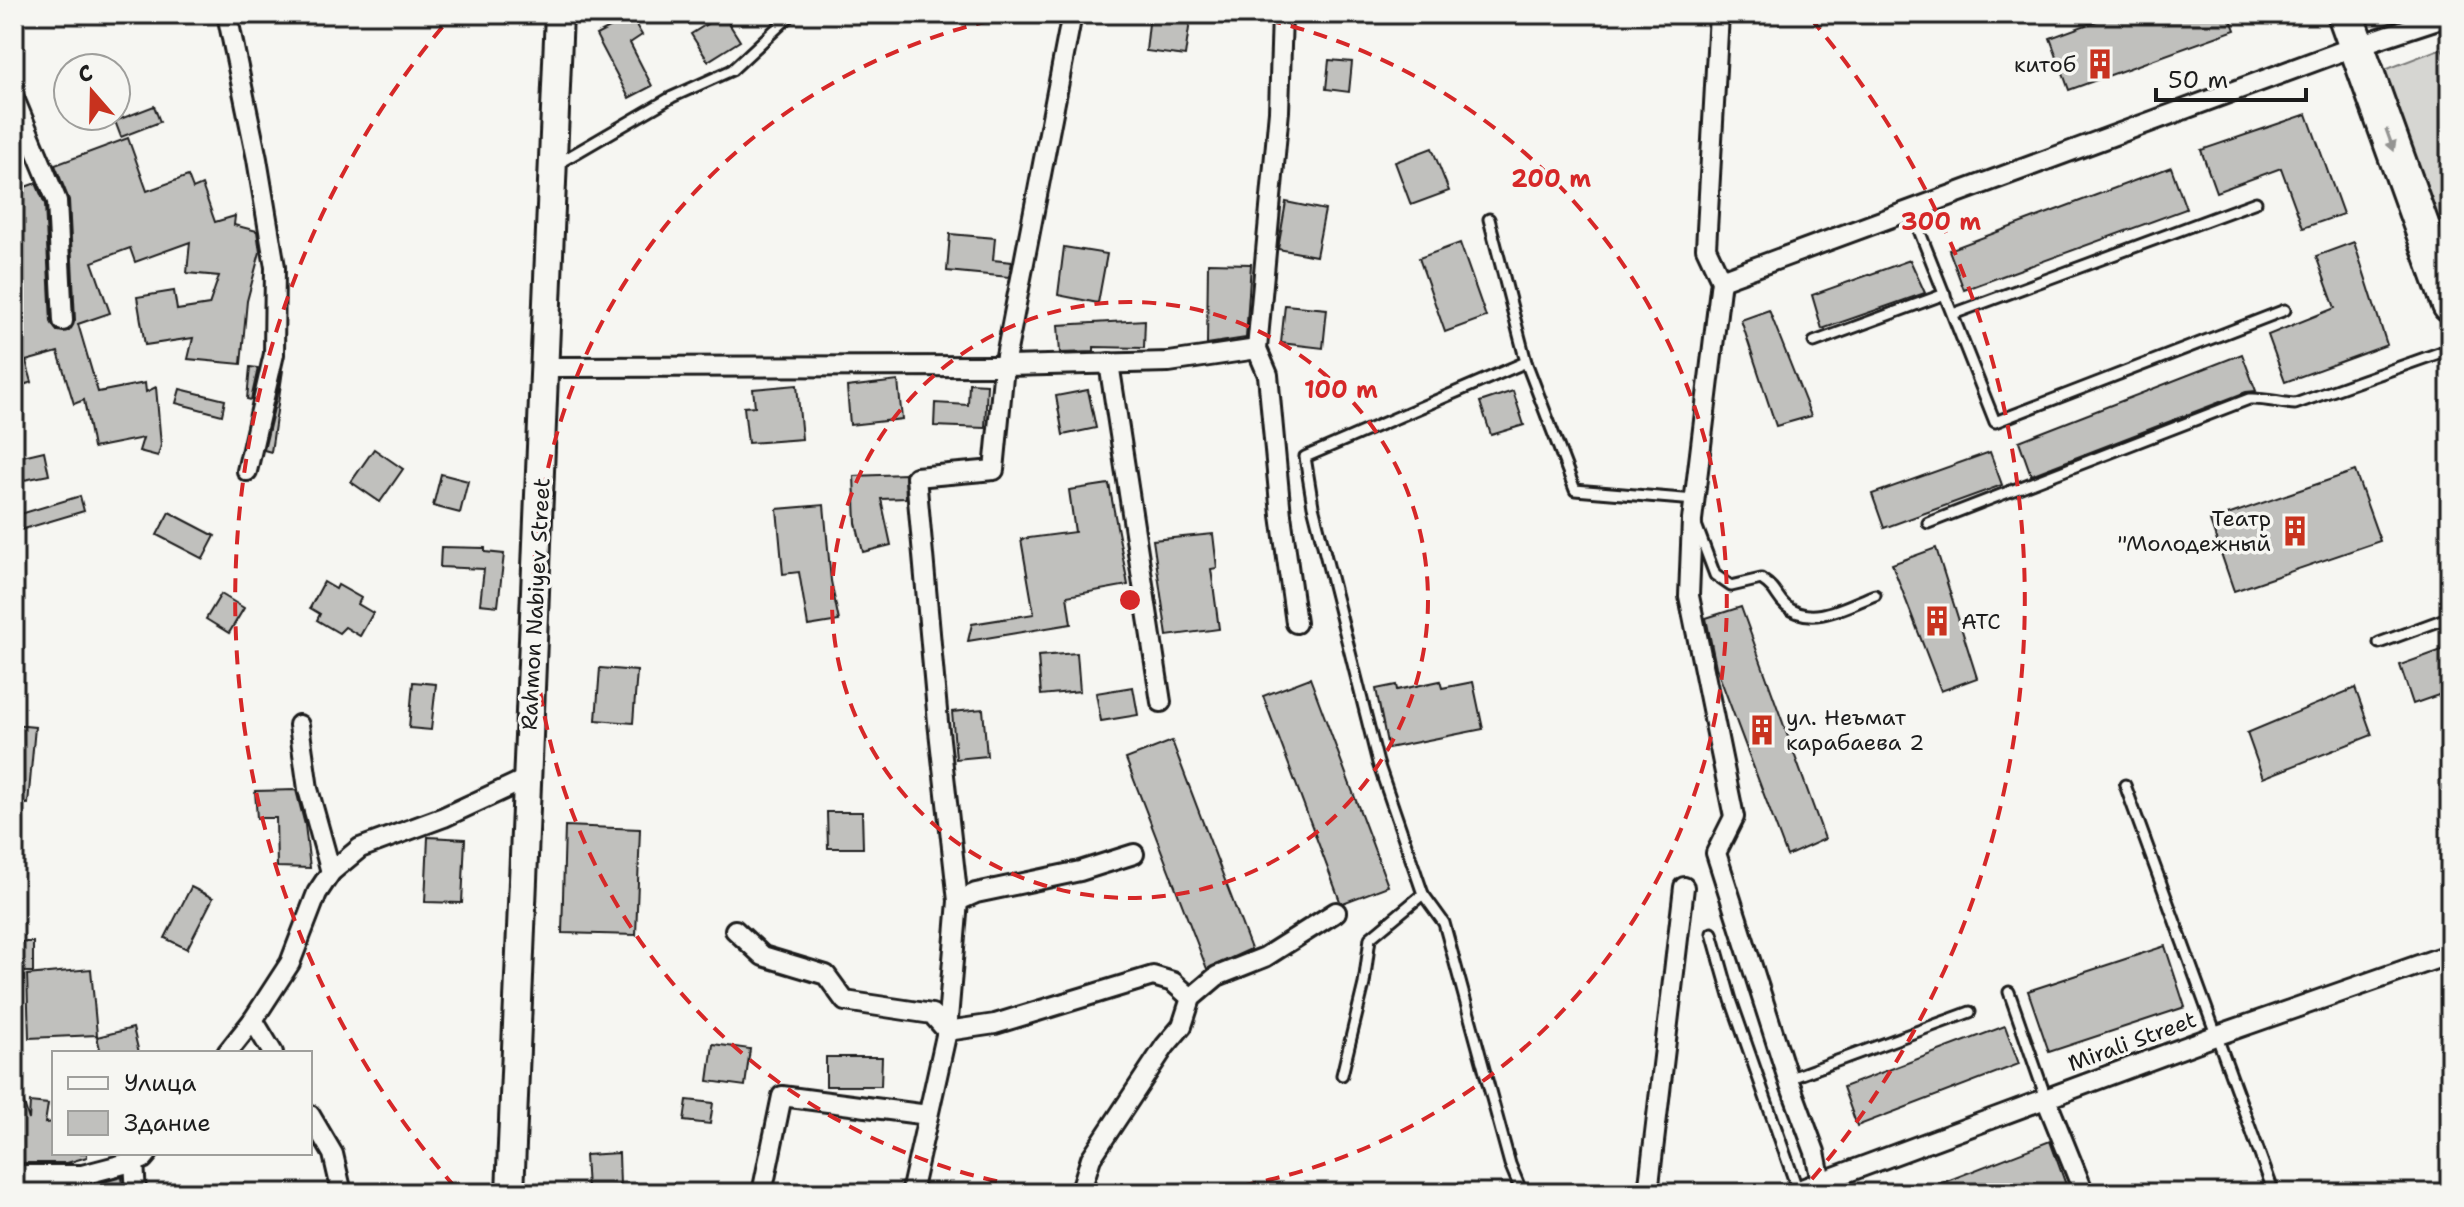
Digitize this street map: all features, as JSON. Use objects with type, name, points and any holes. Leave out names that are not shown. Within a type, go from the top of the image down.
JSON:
[{"type":"highway","points":[[2345,14],[2450,305]]},
{"type":"street","points":[[227,14],[257,159],[275,267],[274,354],[247,471]]},
{"type":"street","name":"Rahmon Nabiyev Street","points":[[510,1193],[559,14]]},
{"type":"street","points":[[911,1193],[947,1031],[958,901],[916,477],[994,470],[1004,366],[1072,14]]},
{"type":"street","points":[[1282,14],[1279,111],[1257,349],[1268,375],[1281,515],[1296,623]]},
{"type":"street","points":[[1719,14],[1706,248],[1721,280],[1692,520],[1689,596],[1734,817],[1716,853],[1788,1079],[1830,1184]]},
{"type":"street","points":[[1721,280],[2450,14]]},
{"type":"street","points":[[14,98],[57,201],[63,321]]},
{"type":"street","points":[[546,367],[1004,366],[1169,362],[1257,349]]},
{"type":"street","points":[[1109,363],[1161,702]]},
{"type":"street","points":[[299,725],[308,789],[331,872]]},
{"type":"street","points":[[229,1051],[290,963],[317,893],[331,872],[360,848],[444,817],[526,779]]},
{"type":"street","points":[[958,901],[976,893],[1080,871],[1134,854]]},
{"type":"street","points":[[1648,1193],[1684,887]]},
{"type":"street","points":[[1080,1193],[1091,1158],[1165,1046],[1182,1026],[1191,998],[1217,976],[1265,957],[1336,912]]},
{"type":"street","points":[[735,930],[763,956],[826,975],[845,1001],[932,1014],[947,1031]]},
{"type":"street","name":"Mirali Street","points":[[1794,1192],[1830,1184],[2215,1036],[2450,954]]},
{"type":"street","points":[[947,1031],[995,1024],[1153,976],[1173,982],[1191,998]]},
{"type":"street","points":[[253,1020],[272,1051]]},
{"type":"street","points":[[762,1193],[782,1096],[928,1115]]},
{"type":"street","points":[[2046,1099],[2084,1193]]},
{"type":"street","points":[[312,1118],[333,1154],[342,1193]]},
{"type":"street","points":[[14,1175],[82,1175],[141,1157],[136,1193]]},
{"type":"lane","points":[[553,166],[672,97],[732,70],[792,14]]},
{"type":"lane","points":[[1953,314],[2256,202]]},
{"type":"lane","points":[[1911,210],[1995,422],[2285,310]]},
{"type":"lane","points":[[1489,219],[1526,362],[1575,490],[1695,500]]},
{"type":"lane","points":[[1814,342],[1945,294]]},
{"type":"lane","points":[[1928,523],[2249,399],[2265,398],[2295,404],[2450,349]]},
{"type":"lane","points":[[1522,1193],[1510,1164],[1444,923],[1423,894],[1378,763],[1313,506],[1305,457],[1526,362]]},
{"type":"lane","points":[[1692,520],[1697,523],[1715,575],[1731,586],[1761,579],[1775,588],[1784,605],[1801,615],[1814,617],[1875,595]]},
{"type":"lane","points":[[2379,643],[2450,617]]},
{"type":"lane","points":[[2125,785],[2274,1193]]},
{"type":"lane","points":[[1342,1075],[1364,984],[1370,938],[1423,894]]},
{"type":"lane","points":[[1712,933],[1794,1192]]},
{"type":"lane","points":[[2009,992],[2046,1099]]},
{"type":"lane","points":[[1788,1079],[1970,1012]]},
{"type":"shaded area","points":[[2442,48],[2450,70],[2450,254],[2382,71]]},
{"type":"building","points":[[723,14],[740,41],[708,61],[691,34]]},
{"type":"building","points":[[1150,14],[1191,14],[1185,56],[1146,51]]},
{"type":"building","name":"китоб","points":[[2116,14],[2229,14],[2235,30],[2069,90],[2050,38]]},
{"type":"building","points":[[631,17],[642,35],[630,43],[652,86],[629,98],[596,35]]},
{"type":"building","points":[[1329,60],[1352,62],[1349,92],[1326,89]]},
{"type":"building","points":[[154,106],[160,122],[121,137],[119,132],[132,132],[132,114]]},
{"type":"building","points":[[2307,114],[2343,214],[2303,228],[2281,168],[2216,192],[2201,150]]},
{"type":"building","points":[[128,138],[147,191],[188,176],[193,189],[202,185],[215,222],[235,216],[234,225],[257,231],[260,252],[247,301],[241,364],[188,359],[193,338],[145,345],[137,297],[174,291],[177,310],[209,305],[219,276],[187,273],[190,242],[135,262],[130,248],[92,262],[110,313],[78,324],[98,392],[145,383],[146,392],[156,387],[161,445],[158,456],[139,451],[143,438],[93,448],[84,400],[74,404],[58,352],[26,361],[32,382],[14,388],[14,191],[36,183],[45,204],[51,322],[57,331],[69,331],[75,320],[69,200],[55,165]]},
{"type":"building","points":[[1432,148],[1449,191],[1411,205],[1395,162]]},
{"type":"building","points":[[2171,167],[2186,209],[1964,290],[1949,250]]},
{"type":"building","points":[[1286,202],[1325,210],[1316,256],[1278,249]]},
{"type":"building","points":[[950,234],[995,238],[993,260],[1012,262],[1009,277],[947,271]]},
{"type":"building","points":[[2354,242],[2387,345],[2285,382],[2268,335],[2335,308],[2316,256]]},
{"type":"building","points":[[1460,243],[1486,317],[1445,332],[1419,258]]},
{"type":"building","points":[[1064,247],[1107,254],[1098,303],[1058,295]]},
{"type":"building","points":[[1910,260],[1925,293],[1822,329],[1812,295]]},
{"type":"building","points":[[1208,263],[1251,264],[1246,338],[1207,344]]},
{"type":"building","points":[[1285,305],[1327,309],[1323,348],[1281,343]]},
{"type":"building","points":[[1769,310],[1811,416],[1776,426],[1741,320]]},
{"type":"building","points":[[1145,320],[1144,348],[1094,347],[1094,352],[1060,353],[1058,325]]},
{"type":"building","points":[[2242,354],[2256,391],[2246,392],[2031,475],[2019,441]]},
{"type":"building","points":[[250,367],[258,368],[251,400],[247,399]]},
{"type":"building","points":[[283,370],[271,452],[264,450]]},
{"type":"building","points":[[898,381],[902,419],[850,425],[847,387]]},
{"type":"building","points":[[969,383],[987,384],[985,428],[934,426],[935,403],[968,405]]},
{"type":"building","points":[[797,385],[802,439],[748,443],[744,407],[755,406],[753,389]]},
{"type":"building","points":[[180,389],[225,400],[222,415],[176,403]]},
{"type":"building","points":[[1088,390],[1096,428],[1063,435],[1056,396]]},
{"type":"building","points":[[1513,391],[1524,425],[1491,435],[1480,402]]},
{"type":"building","points":[[374,449],[403,469],[380,502],[351,482]]},
{"type":"building","points":[[44,451],[49,475],[14,482],[14,458]]},
{"type":"building","points":[[1990,452],[2002,485],[1884,528],[1872,494]]},
{"type":"building","name":"Театр \"Молодежный","points":[[2355,471],[2380,541],[2234,591],[2210,521]]},
{"type":"building","points":[[441,474],[468,481],[460,513],[433,506]]},
{"type":"building","points":[[905,474],[906,498],[881,499],[891,545],[863,552],[856,523],[854,476]]},
{"type":"building","points":[[1109,484],[1128,585],[1067,596],[1071,624],[968,641],[972,624],[1034,614],[1021,539],[1075,532],[1069,490]]},
{"type":"building","points":[[80,496],[84,511],[14,532],[14,516]]},
{"type":"building","points":[[824,505],[831,581],[839,621],[808,626],[799,572],[783,574],[777,509]]},
{"type":"building","points":[[169,512],[215,536],[203,559],[157,535]]},
{"type":"building","points":[[1213,534],[1217,568],[1211,569],[1219,629],[1167,636],[1153,540]]},
{"type":"building","points":[[441,547],[485,548],[485,552],[504,554],[498,606],[480,604],[484,569],[440,567]]},
{"type":"building","name":"АТС","points":[[1936,548],[1977,678],[1941,691],[1892,564]]},
{"type":"building","points":[[324,582],[336,589],[338,585],[361,598],[358,604],[373,613],[360,636],[345,627],[339,633],[317,620],[320,614],[310,608]]},
{"type":"building","points":[[221,594],[244,608],[229,633],[206,619]]},
{"type":"building","name":"ул. Неъмат карабаева 2","points":[[1741,607],[1825,839],[1787,856],[1716,667],[1706,618]]},
{"type":"building","points":[[2450,647],[2450,691],[2413,704],[2400,665]]},
{"type":"building","points":[[1077,653],[1080,691],[1041,695],[1038,656]]},
{"type":"building","points":[[600,668],[637,671],[633,723],[596,720]]},
{"type":"building","points":[[1310,678],[1388,886],[1343,903],[1263,696]]},
{"type":"building","points":[[1440,681],[1442,688],[1473,682],[1483,729],[1388,748],[1376,689],[1396,685],[1397,690]]},
{"type":"building","points":[[413,682],[436,684],[431,730],[409,728]]},
{"type":"building","points":[[1133,687],[1138,715],[1101,721],[1096,693]]},
{"type":"building","points":[[2355,688],[2372,735],[2263,778],[2247,733]]},
{"type":"building","points":[[983,709],[987,756],[956,759],[952,712]]},
{"type":"building","points":[[14,725],[35,727],[28,804],[14,803]]},
{"type":"building","points":[[1172,741],[1251,949],[1207,969],[1126,759]]},
{"type":"building","points":[[296,790],[305,825],[310,868],[277,867],[276,818],[257,818],[255,791]]},
{"type":"building","points":[[827,812],[862,812],[863,848],[828,848]]},
{"type":"building","points":[[565,826],[640,829],[636,935],[562,933]]},
{"type":"building","points":[[428,837],[465,839],[462,903],[425,902]]},
{"type":"building","points":[[191,887],[213,898],[187,949],[165,938]]},
{"type":"building","points":[[14,942],[33,942],[33,972],[14,972]]},
{"type":"building","points":[[2165,946],[2185,1007],[2049,1052],[2028,991]]},
{"type":"building","points":[[91,969],[97,1035],[29,1038],[27,975]]},
{"type":"building","points":[[2005,1026],[2019,1064],[1857,1126],[1843,1087]]},
{"type":"building","points":[[133,1028],[139,1051],[100,1051],[97,1037]]},
{"type":"building","points":[[713,1044],[750,1049],[745,1086],[708,1081]]},
{"type":"building","points":[[826,1057],[882,1057],[881,1086],[826,1086]]},
{"type":"building","points":[[20,1091],[29,1120],[30,1102],[48,1104],[45,1123],[52,1122],[52,1155],[87,1157],[67,1163],[14,1163],[14,1132]]},
{"type":"building","points":[[687,1100],[713,1103],[710,1124],[684,1121]]},
{"type":"building","points":[[2050,1141],[2066,1185],[2045,1193],[1916,1193]]},
{"type":"building","points":[[619,1153],[620,1186],[587,1189],[585,1155]]},
{"type":"building","points":[[122,1177],[124,1193],[64,1193],[64,1187],[85,1187]]},
{"type":"place","name":"китоб","points":[[2100,64]]},
{"type":"place","name":"Театр \"Молодежный","points":[[2295,531]]},
{"type":"place","name":"АТС","points":[[1937,621]]},
{"type":"place","name":"ул. Неъмат карабаева 2","points":[[1762,730]]}]
